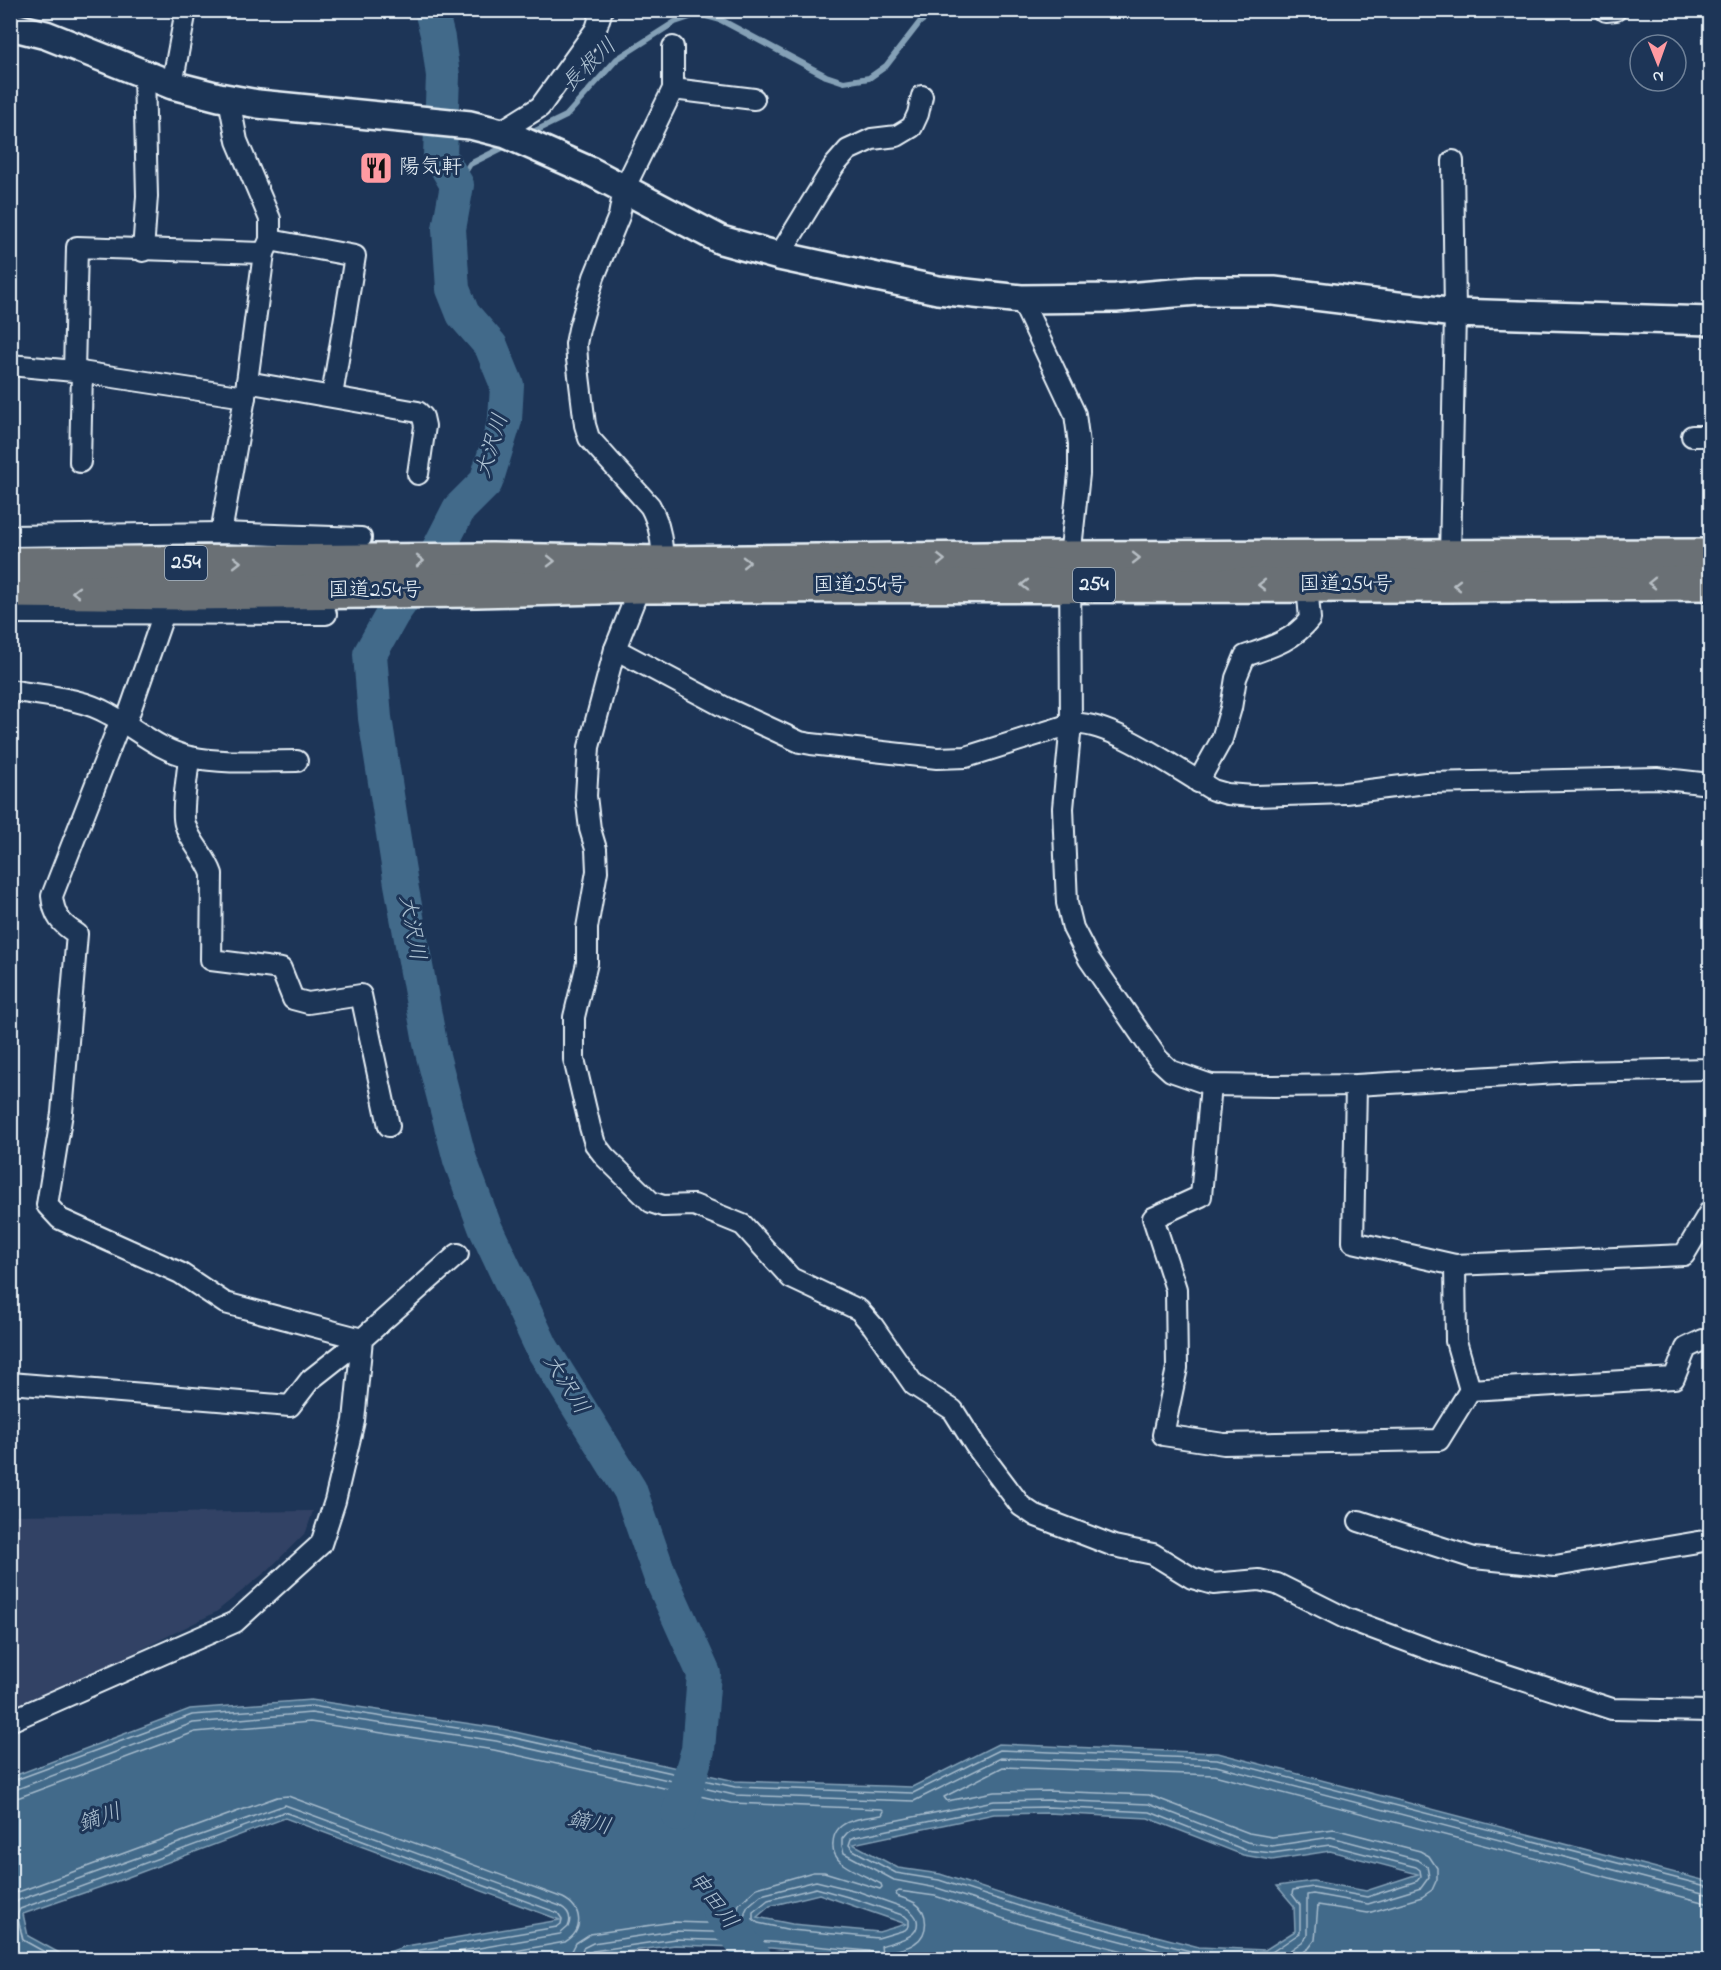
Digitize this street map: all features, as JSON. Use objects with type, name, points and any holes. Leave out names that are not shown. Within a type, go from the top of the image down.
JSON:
[{"type":"highway","name":"国道254号","points":[[10,564],[97,564],[361,550],[492,560],[1070,572],[1307,585],[1710,582]]},
{"type":"highway","name":"国道254号","points":[[10,591],[184,593],[335,602],[477,590],[1070,572],[1450,557],[1710,556]]},
{"type":"street","points":[[172,85],[186,10]]},
{"type":"street","points":[[503,133],[540,107],[596,29],[602,10]]},
{"type":"street","points":[[1606,11],[1616,10]]},
{"type":"street","points":[[10,26],[46,35],[172,85],[229,99],[258,104],[470,125],[503,133],[624,189],[721,240],[779,256],[938,290],[1021,299],[1116,298],[1197,291],[1274,291],[1455,313],[1710,321]]},
{"type":"street","points":[[663,563],[662,540],[656,516],[650,506],[590,438],[585,425],[576,344],[594,277],[619,216],[624,189],[673,89],[673,47]]},
{"type":"street","points":[[143,251],[147,196],[144,74]]},
{"type":"street","points":[[673,89],[753,99]]},
{"type":"street","points":[[779,256],[834,166],[848,150],[872,139],[897,135],[912,127],[922,96]]},
{"type":"street","points":[[221,533],[246,389],[270,219],[237,141],[229,99]]},
{"type":"street","points":[[1450,557],[1455,313],[1453,161]]},
{"type":"street","points":[[80,462],[77,247],[143,251],[267,247],[355,256],[332,396]]},
{"type":"street","points":[[1021,299],[1075,414],[1079,444],[1079,474],[1070,572],[1071,724],[1063,808],[1067,903],[1073,928],[1089,959],[1158,1059],[1171,1071],[1211,1084],[1356,1085],[1574,1072],[1710,1069]]},
{"type":"street","points":[[10,365],[332,396],[418,412],[423,417],[425,426],[418,474]]},
{"type":"street","points":[[10,536],[221,533],[361,550]]},
{"type":"street","points":[[97,564],[157,535]]},
{"type":"street","points":[[1198,782],[1221,739],[1231,708],[1236,678],[1245,656],[1281,644],[1300,632],[1310,619],[1307,585]]},
{"type":"street","points":[[640,586],[615,650],[589,747],[586,796],[590,829],[596,849],[597,871],[587,928],[587,963],[574,1017],[574,1059],[595,1144],[605,1157],[651,1202],[663,1206],[694,1205],[743,1225],[791,1278],[859,1310],[879,1334],[914,1385],[953,1410],[975,1445],[1021,1506],[1036,1516],[1114,1545],[1154,1554],[1192,1578],[1213,1584],[1259,1580],[1277,1584],[1345,1618],[1436,1652],[1612,1709],[1710,1711]]},
{"type":"street","points":[[10,613],[164,613],[335,602]]},
{"type":"street","points":[[164,613],[123,723],[52,897],[53,909],[58,920],[77,934],[62,1113],[47,1206],[60,1219],[180,1273],[225,1303],[362,1339]]},
{"type":"street","points":[[615,650],[726,708],[800,742],[811,744],[937,758],[966,757],[1082,722],[1121,736],[1198,782],[1227,794],[1254,796],[1345,793],[1449,783],[1657,778],[1710,784]]},
{"type":"street","points":[[10,690],[89,704],[111,714],[150,742],[189,757],[214,760],[297,761]]},
{"type":"street","points":[[189,757],[184,822],[212,874],[211,960],[281,969],[292,999],[308,1003],[361,995],[388,1126]]},
{"type":"street","points":[[1211,1084],[1202,1196],[1153,1218],[1176,1289],[1177,1368],[1163,1436],[1224,1444],[1439,1440],[1470,1390],[1456,1341],[1455,1265]]},
{"type":"street","points":[[1356,1085],[1353,1242],[1455,1265],[1684,1255],[1710,1211]]},
{"type":"street","points":[[10,1383],[290,1406],[310,1380],[362,1339],[458,1254]]},
{"type":"street","points":[[10,1721],[235,1622],[321,1544],[335,1501],[354,1421],[362,1339]]},
{"type":"street","points":[[1470,1390],[1674,1378],[1686,1348],[1703,1340],[1710,1340]]},
{"type":"street","points":[[1359,1521],[1474,1558],[1555,1566],[1710,1540]]},
{"type":"shaded area","points":[[313,1511],[306,1532],[268,1570],[216,1612],[120,1660],[11,1707],[11,1515]]},
{"type":"water","name":"鏑川","points":[[311,1700],[498,1728],[735,1781],[912,1787],[998,1744],[1218,1753],[1710,1882],[1710,1959],[902,1960],[771,1948],[675,1945],[574,1959],[369,1959],[406,1946],[560,1920],[285,1818],[23,1914],[28,1936],[61,1954],[141,1959],[11,1959],[11,1777],[190,1709]],"holes":[[[1048,1813],[1148,1818],[1243,1855],[1272,1860],[1330,1851],[1418,1874],[1366,1891],[1313,1881],[1277,1886],[1294,1906],[1295,1931],[1265,1950],[1199,1947],[1032,1904],[940,1874],[898,1868],[853,1844],[994,1814]],[[819,1894],[906,1924],[879,1932],[792,1924],[757,1917],[770,1906]]]},
{"type":"waterway","name":"大沢川","points":[[431,10],[438,38],[443,76],[440,156],[457,185],[449,229],[453,289],[463,314],[491,346],[507,385],[505,420],[486,482],[459,509],[438,550],[393,613],[370,654],[375,718],[401,884],[431,1048],[460,1160],[485,1227],[542,1348],[630,1490],[660,1576],[704,1674],[698,1750],[678,1815]]},
{"type":"waterway","name":"長根川","points":[[527,135],[566,116],[617,59],[675,22],[699,14],[721,20],[826,76],[844,82],[869,78],[886,66],[920,22],[937,10]]},
{"type":"waterway","name":"長根川","points":[[457,185],[470,164],[510,144]]},
{"type":"waterway","name":"申田川","points":[[718,1909],[756,1960]]},
{"type":"place","name":"陽気軒","points":[[376,168]]}]
